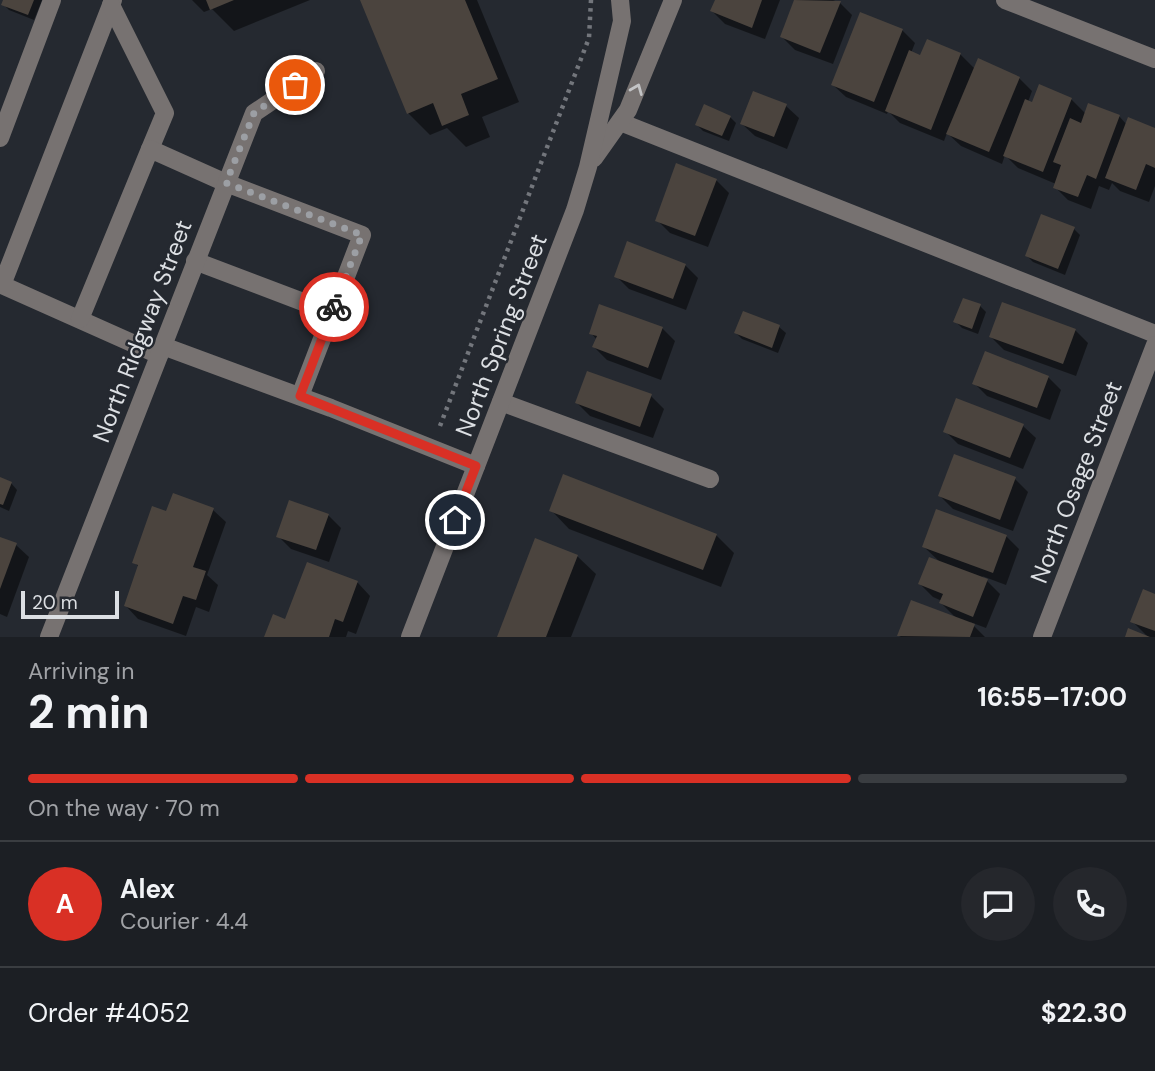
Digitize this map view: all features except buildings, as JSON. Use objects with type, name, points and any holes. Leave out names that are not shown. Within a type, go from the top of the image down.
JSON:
[{"type":"street","points":[[0,138],[52,0]]},
{"type":"street","name":"North Spring Street","points":[[410,637],[576,210],[622,20],[620,0]]},
{"type":"street","name":"North Spring Street","points":[[588,167],[628,110],[673,0]]},
{"type":"street","points":[[1006,0],[1155,59]]},
{"type":"street","points":[[80,319],[165,113],[112,3]]},
{"type":"street","points":[[112,3],[2,285],[161,350],[300,396],[476,466]]},
{"type":"street","name":"North Ridgway Street","points":[[49,637],[254,113],[316,71]]},
{"type":"street","points":[[620,122],[1155,334]]},
{"type":"street","points":[[150,149],[226,183],[362,235],[300,396]]},
{"type":"street","points":[[195,261],[332,313]]},
{"type":"street","name":"North Osage Street","points":[[1042,637],[1155,345]]},
{"type":"street","points":[[501,402],[710,479]]},
{"type":"path","points":[[437,434],[589,38],[591,0]]},
{"type":"way so far","points":[[295,85],[254,113],[226,183],[362,235],[334,307]]},
{"type":"route","points":[[334,307],[300,396],[476,466],[455,520]]}]
